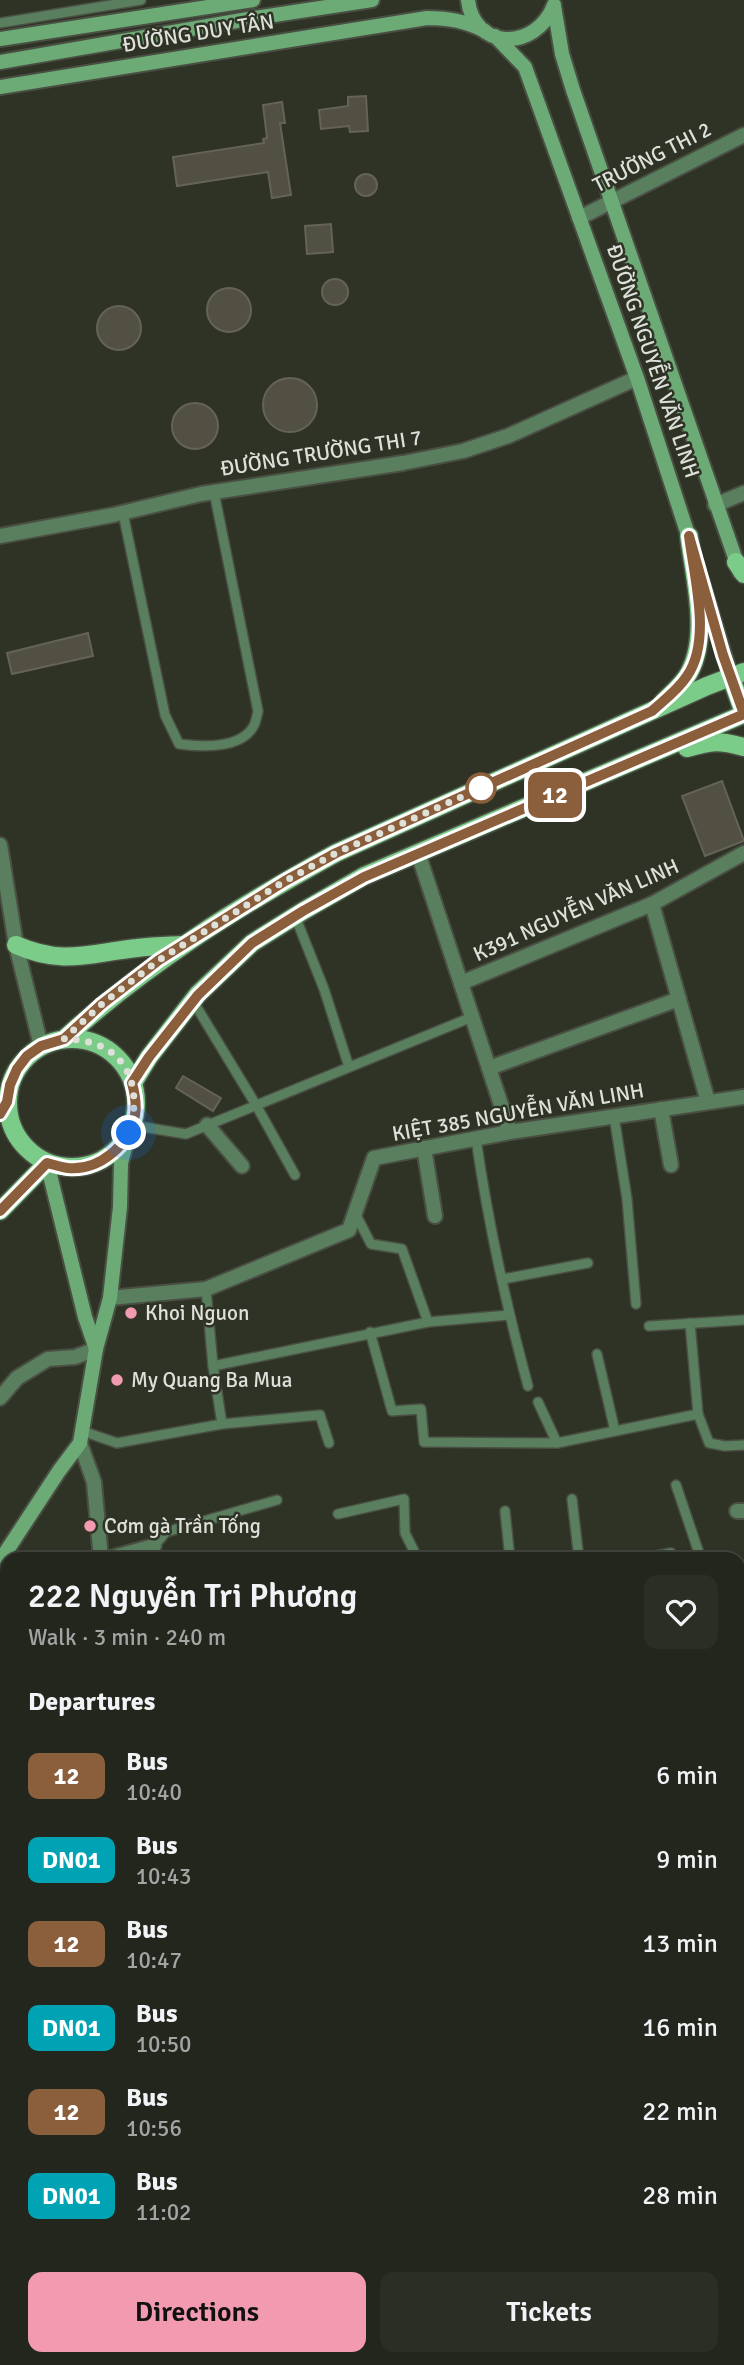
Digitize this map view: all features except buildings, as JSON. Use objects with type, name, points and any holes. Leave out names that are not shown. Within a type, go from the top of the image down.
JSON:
[{"type":"main road","points":[[652,711],[688,675],[697,656],[700,635],[689,536]]},
{"type":"main road","points":[[64,1039],[102,1004],[159,960],[285,881],[336,853],[737,675]]},
{"type":"main road","name":"ĐƯỜNG NGUYỄN VĂN LINH","points":[[737,675],[744,714]]},
{"type":"main road","points":[[132,1083],[193,1001],[252,943],[295,916],[364,877],[744,714]]},
{"type":"main road","points":[[652,754],[671,753],[705,742],[719,741],[744,747]]},
{"type":"main road","points":[[16,945],[37,954],[80,958],[136,948],[184,944]]},
{"type":"main road","points":[[64,1039],[78,1039],[106,1048],[126,1069],[136,1099],[135,1117],[118,1148],[104,1159],[88,1166],[70,1168],[47,1163],[30,1153],[18,1139],[4,1108],[17,1069],[27,1056],[41,1046],[64,1039]]},
{"type":"main road","points":[[0,1210],[47,1163]]},
{"type":"street","points":[[0,39],[253,0]]},
{"type":"street","points":[[0,62],[372,0]]},
{"type":"street","name":"ĐƯỜNG NGUYỄN VĂN LINH","points":[[466,2],[475,20],[525,67],[637,378],[737,675]]},
{"type":"street","points":[[490,33],[509,39],[524,37],[548,20],[554,3]]},
{"type":"street","name":"ĐƯỜNG NGUYỄN VĂN LINH","points":[[554,3],[562,54],[715,505],[744,582]]},
{"type":"street","name":"ĐƯỜNG DUY TÂN","points":[[0,87],[427,18],[449,18],[466,22],[490,33]]},
{"type":"street","name":"TRƯỜNG THI 2","points":[[579,218],[744,135]]},
{"type":"street","name":"ĐƯỜNG TRƯỜNG THI 7","points":[[0,536],[124,513],[214,492],[463,451],[508,436],[637,378]]},
{"type":"street","points":[[715,505],[744,493]]},
{"type":"street","points":[[0,845],[16,945],[41,1046]]},
{"type":"street","points":[[418,853],[510,1132]]},
{"type":"street","name":"K391 NGUYỄN VĂN LINH","points":[[461,984],[652,904],[744,853]]},
{"type":"street","points":[[652,904],[708,1102]]},
{"type":"street","points":[[489,1068],[679,999]]},
{"type":"street","name":"KIỆT 385 NGUYỄN VĂN LINH","points":[[110,1298],[206,1289],[349,1230],[374,1158],[510,1132],[744,1097]]},
{"type":"street","points":[[662,1109],[671,1165]]},
{"type":"street","points":[[207,1125],[242,1166]]},
{"type":"street","points":[[6,1552],[81,1437],[96,1349],[110,1298],[120,1207],[121,1163],[130,1129]]},
{"type":"street","points":[[424,1149],[435,1216]]},
{"type":"street","points":[[47,1163],[85,1317],[96,1349]]},
{"type":"street","points":[[0,1398],[18,1378],[48,1359],[75,1357],[96,1349]]},
{"type":"street","points":[[81,1437],[94,1482],[100,1552]]},
{"type":"street","points":[[132,1552],[154,1546]]},
{"type":"lane","points":[[0,23],[141,0]]},
{"type":"lane","points":[[124,513],[165,715],[179,744],[205,747],[233,742],[253,728],[258,710],[214,492]]},
{"type":"lane","points":[[295,916],[324,989],[349,1067]]},
{"type":"lane","points":[[193,1001],[295,1175]]},
{"type":"lane","points":[[130,1129],[186,1134],[472,1017]]},
{"type":"lane","points":[[614,1116],[627,1199],[636,1304]]},
{"type":"lane","points":[[477,1139],[486,1205],[509,1315],[528,1386]]},
{"type":"lane","points":[[355,1213],[371,1244],[402,1249],[428,1322]]},
{"type":"lane","points":[[503,1279],[588,1263]]},
{"type":"lane","points":[[206,1289],[213,1366],[222,1424]]},
{"type":"lane","points":[[213,1366],[428,1322],[509,1315]]},
{"type":"lane","points":[[649,1326],[744,1320]]},
{"type":"lane","points":[[690,1323],[698,1414],[709,1443],[725,1446],[744,1444]]},
{"type":"lane","points":[[370,1332],[392,1411],[421,1409],[425,1441],[557,1443],[698,1414]]},
{"type":"lane","points":[[597,1354],[615,1431]]},
{"type":"lane","points":[[538,1402],[557,1443]]},
{"type":"lane","points":[[81,1437],[117,1443],[222,1424],[320,1415],[330,1443]]},
{"type":"lane","points":[[676,1485],[699,1552]]},
{"type":"lane","points":[[338,1514],[404,1499],[405,1534],[414,1552]]},
{"type":"lane","points":[[572,1499],[578,1552]]},
{"type":"lane","points":[[154,1546],[166,1532],[277,1500]]},
{"type":"lane","points":[[505,1511],[509,1552]]},
{"type":"bus line","name":"12","points":[[0,1114],[7,1102],[17,1069],[27,1056],[41,1046],[64,1039],[102,1004],[159,960],[285,881],[336,853],[652,711],[673,693],[688,675],[697,656],[700,635],[689,536],[723,655],[744,714],[364,877],[252,943],[198,995],[132,1083],[136,1099],[135,1117],[129,1133],[118,1148],[104,1159],[88,1166],[70,1168],[47,1163],[0,1211]]},
{"type":"place","name":"Khoi Nguon","points":[[131,1313]]},
{"type":"place","name":"My Quang Ba Mua","points":[[117,1380]]},
{"type":"place","name":"Cơm gà Trần Tống","points":[[90,1526]]},
{"type":"route","points":[[129,1133],[135,1117],[136,1099],[126,1069],[106,1048],[93,1042],[64,1039],[102,1004],[159,960],[285,881],[336,853],[486,786],[481,788]]}]
